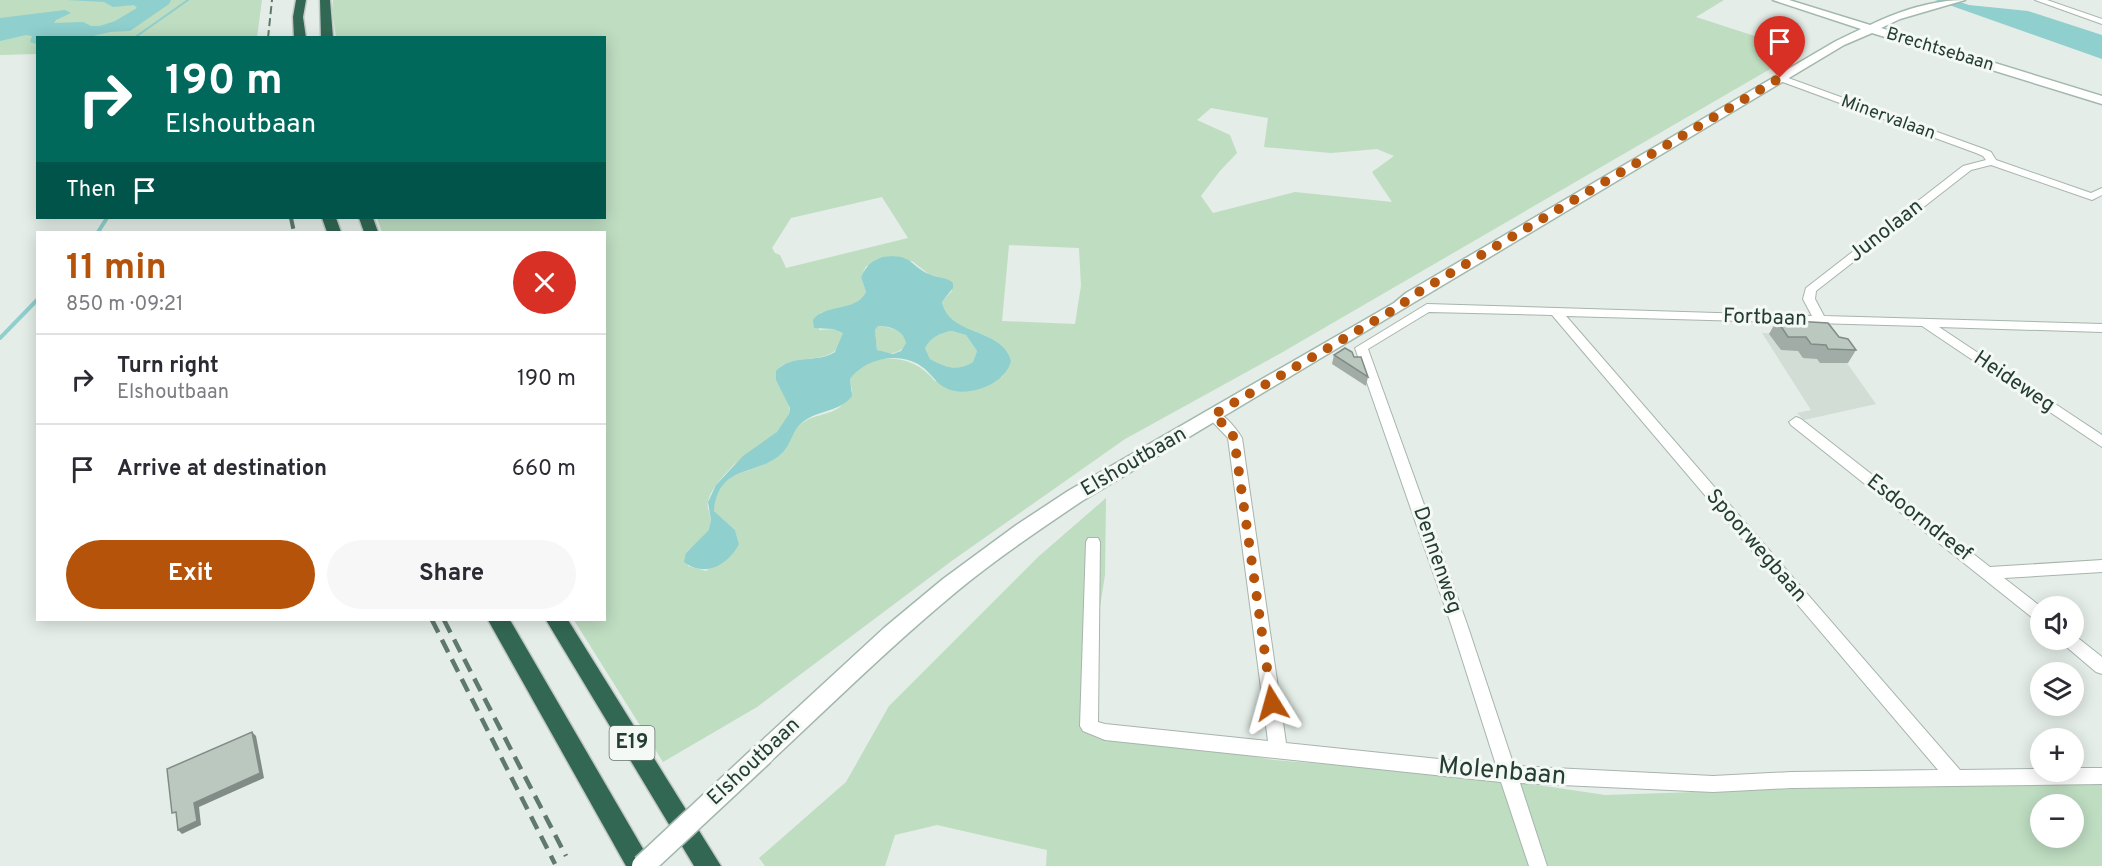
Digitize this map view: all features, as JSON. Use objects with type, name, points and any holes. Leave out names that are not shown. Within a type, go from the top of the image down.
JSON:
[{"type":"highway","points":[[300,0],[298,17],[300,36]]},
{"type":"highway","points":[[325,0],[327,36]]},
{"type":"highway","name":"E19","points":[[500,621],[641,866]]},
{"type":"highway","name":"E19","points":[[558,621],[708,866]]},
{"type":"main road","name":"Brechtsebaan","points":[[1778,0],[2102,100]]},
{"type":"main road","name":"Elshoutbaan","points":[[641,866],[892,634],[983,560],[1075,496],[1347,337],[1780,78],[1869,28],[1896,17],[1960,0]]},
{"type":"street","points":[[2039,0],[2102,22]]},
{"type":"street","name":"Minervalaan","points":[[1780,78],[1980,151],[1987,154],[1992,162],[2092,197],[2102,190]]},
{"type":"street","name":"Junolaan","points":[[1820,319],[1809,299],[1810,290],[1967,168],[1992,162]]},
{"type":"street","name":"Fortbaan","points":[[1361,348],[1427,308],[2102,328]]},
{"type":"street","name":"Spoorwegbaan","points":[[1556,312],[1957,779]]},
{"type":"street","name":"Heideweg","points":[[1925,323],[2100,439]]},
{"type":"street","points":[[1347,337],[1361,348]]},
{"type":"street","name":"Dennenweg","points":[[1361,348],[1456,613],[1506,774],[1538,866]]},
{"type":"street","points":[[1213,415],[1230,430],[1234,438],[1278,749]]},
{"type":"street","name":"Esdoorndreef","points":[[1796,422],[2030,607]]},
{"type":"street","name":"Molenbaan","points":[[1093,542],[1089,726],[1105,732],[1506,774],[1713,784],[1792,780],[2102,776]]},
{"type":"street","points":[[1989,573],[2102,566]]},
{"type":"street","points":[[2082,650],[2102,667]]},
{"type":"shaded area","points":[[1762,333],[1828,336],[1876,404],[1804,420],[1797,413],[1811,410]]},
{"type":"green space","points":[[0,0],[262,0],[257,36],[36,36],[36,54],[0,55]]},
{"type":"green space","points":[[333,0],[1724,0],[1696,17],[1801,51],[1281,353],[1125,439],[953,560],[757,707],[663,762],[575,621],[606,621],[606,231],[382,231],[377,219],[606,219],[606,36],[336,36],[332,11]],"holes":[[[1211,108],[1268,118],[1264,147],[1331,153],[1377,149],[1394,156],[1372,172],[1392,202],[1295,192],[1213,213],[1201,196],[1237,153],[1230,135],[1197,120]],[[882,197],[908,238],[786,268],[780,255],[772,248],[791,218]],[[1009,245],[1079,248],[1081,286],[1075,324],[1002,321]],[[912,261],[930,275],[947,279],[952,291],[942,302],[947,313],[955,321],[987,336],[1005,349],[1011,360],[1002,377],[935,381],[916,365],[893,359],[881,359],[859,369],[850,379],[852,391],[841,406],[832,412],[804,421],[776,458],[736,475],[721,487],[716,497],[714,511],[735,530],[739,544],[706,571],[688,566],[686,553],[705,537],[710,528],[708,503],[715,487],[737,462],[772,437],[785,422],[789,409],[776,380],[780,367],[798,360],[818,358],[835,351],[843,333],[833,329],[819,330],[820,313],[851,305],[862,297],[866,292],[861,277],[866,266]]]},
{"type":"green space","points":[[878,326],[899,332],[906,343],[904,347],[894,353],[877,350],[875,330]]},
{"type":"green space","points":[[952,331],[966,335],[977,351],[973,362],[956,368],[930,359],[925,348],[927,344],[936,336]]},
{"type":"green space","points":[[1106,498],[1105,575],[1081,727],[1274,760],[1484,777],[1605,795],[2030,781],[2084,782],[2084,780],[2102,779],[2102,866],[1046,866],[1047,850],[937,825],[895,835],[885,866],[765,866],[759,858],[846,782],[889,706],[1038,557]]},
{"type":"water","points":[[67,0],[171,0],[169,4],[130,31],[93,36],[36,36],[36,44],[30,42],[32,36],[26,35],[0,41],[0,18],[65,10],[71,13],[54,23],[83,22],[91,26],[100,26],[115,21],[137,8],[134,5],[113,7],[104,2]]},
{"type":"water","points":[[1935,0],[1954,0],[1969,5],[2028,11],[2102,35],[2102,59]]},
{"type":"water","points":[[900,257],[924,272],[953,283],[953,288],[942,302],[947,313],[955,321],[987,336],[1005,349],[1011,360],[1008,369],[1002,376],[985,387],[964,392],[943,386],[925,369],[906,359],[885,359],[865,365],[850,379],[852,396],[847,401],[807,419],[798,426],[786,448],[774,460],[741,472],[723,485],[717,495],[714,511],[735,530],[739,544],[729,558],[708,569],[692,567],[684,562],[686,553],[709,530],[711,520],[708,502],[716,485],[743,456],[777,432],[789,414],[790,408],[776,380],[776,371],[790,362],[820,358],[835,352],[843,333],[833,329],[814,328],[813,320],[825,311],[848,306],[861,299],[866,292],[861,277],[870,264],[879,259]],"holes":[[[878,326],[891,328],[902,335],[906,343],[901,351],[893,354],[877,350],[875,330]],[[952,331],[966,335],[977,351],[973,362],[956,368],[930,359],[925,348],[927,344],[936,336]]]},
{"type":"building","points":[[1777,320],[1828,323],[1839,337],[1848,339],[1856,350],[1828,349],[1826,345],[1811,344],[1806,337],[1788,337]]},
{"type":"building","points":[[1345,348],[1352,352],[1354,357],[1361,357],[1368,377],[1334,355]]},
{"type":"building","points":[[252,732],[260,773],[194,803],[197,821],[178,830],[176,812],[172,813],[167,769]]},
{"type":"waterway","points":[[137,36],[188,0]]},
{"type":"waterway","points":[[99,231],[106,219]]},
{"type":"waterway","points":[[0,338],[36,301]]},
{"type":"railway","points":[[268,36],[272,0]]},
{"type":"railway","points":[[291,219],[294,231]]},
{"type":"railway","points":[[433,621],[555,864]]},
{"type":"railway","points":[[445,621],[566,856]]},
{"type":"route","points":[[1272,703],[1234,438],[1230,430],[1213,415],[1400,306],[1412,296],[1780,78]]}]
